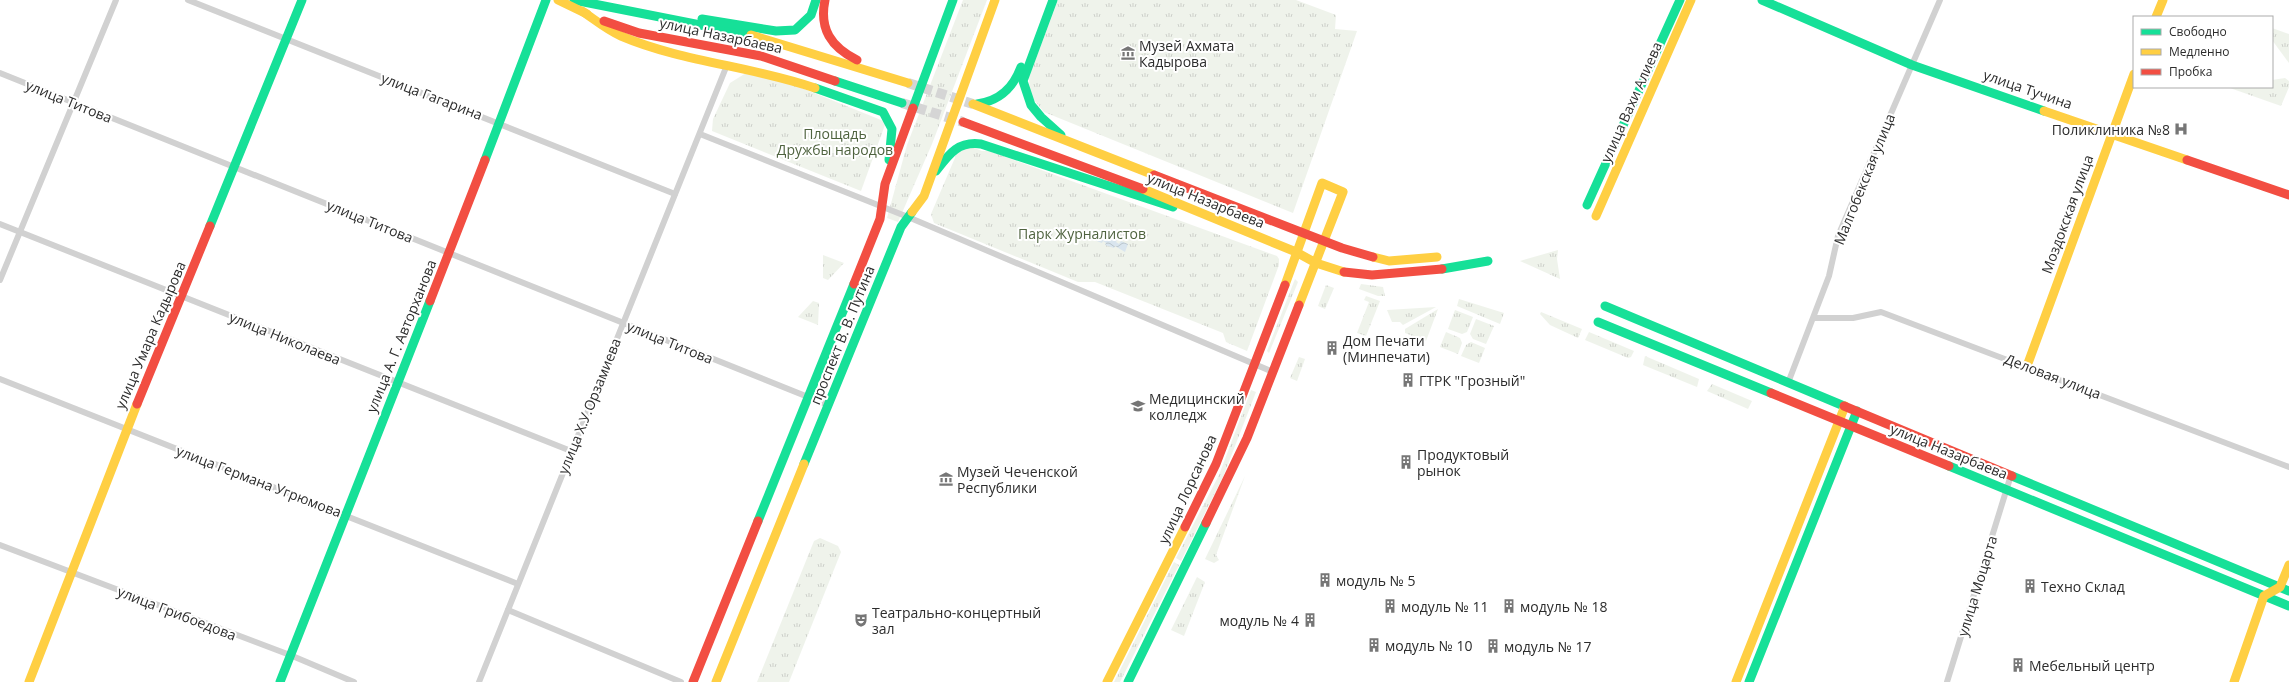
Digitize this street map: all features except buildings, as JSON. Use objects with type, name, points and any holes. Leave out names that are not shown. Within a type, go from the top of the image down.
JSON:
[{"type":"main road","name":"улица Умара Кадырова","points":[[29,682],[126,430],[288,40],[302,0]]},
{"type":"main road","name":"улица А. Г. Авторханова","points":[[280,682],[449,253],[546,0]]},
{"type":"main road","name":"улица Назарбаева","points":[[558,0],[639,33],[761,56],[902,103]]},
{"type":"main road","name":"улица Назарбаева","points":[[574,0],[663,16],[804,49],[908,82],[846,56],[836,49],[824,30],[822,19],[825,0]]},
{"type":"main road","points":[[663,16],[724,21],[776,31],[795,30],[810,15],[816,0]]},
{"type":"main road","name":"проспект В. В. Путина","points":[[693,682],[880,219],[885,184],[953,0]]},
{"type":"main road","name":"проспект В. В. Путина","points":[[716,682],[901,227],[924,196],[995,0]]},
{"type":"main road","name":"улица Назарбаева","points":[[1046,0],[1013,84],[998,100],[990,103],[973,104],[1324,242],[1389,262],[1438,257]]},
{"type":"main road","points":[[1053,0],[1023,81],[1025,94],[1029,104],[1069,141]]},
{"type":"main road","name":"улица Вахи Алиева","points":[[1588,205],[1680,0]]},
{"type":"main road","name":"улица Вахи Алиева","points":[[1596,216],[1691,0]]},
{"type":"main road","name":"улица Тучина","points":[[1762,0],[1912,65],[2111,132],[2289,195]]},
{"type":"main road","points":[[2156,16],[2163,0]]},
{"type":"main road","points":[[582,11],[619,35],[641,43],[784,78],[883,112],[891,120],[893,128],[885,184]]},
{"type":"main road","name":"Моздокская улица","points":[[2027,366],[2111,132],[2133,77]]},
{"type":"main road","name":"улица Назарбаева","points":[[963,122],[1195,209],[1296,252],[1316,263],[1345,272],[1372,275],[1442,269],[1488,261]]},
{"type":"main road","points":[[930,179],[956,148],[968,142],[980,144],[1173,207],[1195,209]]},
{"type":"main road","name":"улица Лорсанова","points":[[1106,682],[1216,464],[1256,364],[1302,233],[1322,183],[1343,192],[1324,242]]},
{"type":"main road","points":[[1128,682],[1226,484],[1273,372],[1324,242]]},
{"type":"main road","name":"улица Назарбаева","points":[[1605,306],[2289,590]]},
{"type":"main road","name":"улица Назарбаева","points":[[1598,322],[2289,606]]},
{"type":"main road","points":[[1736,682],[1845,406]]},
{"type":"main road","points":[[1749,682],[1857,411]]},
{"type":"main road","points":[[2234,682],[2264,596],[2280,587],[2289,565]]},
{"type":"street","points":[[0,280],[116,0]]},
{"type":"street","name":"улица Гагарина","points":[[188,0],[675,194]]},
{"type":"street","name":"Малгобекская улица","points":[[1788,383],[1829,276],[1838,236],[1940,0]]},
{"type":"street","name":"улица Х.У.Орзамиева","points":[[479,682],[622,323],[727,65]]},
{"type":"street","name":"улица Титова","points":[[0,73],[828,405]]},
{"type":"street","points":[[700,134],[881,208],[908,217],[1273,372]]},
{"type":"street","name":"улица Николаева","points":[[0,224],[571,451]]},
{"type":"street","name":"Деловая улица","points":[[1814,318],[1853,318],[1881,312],[2027,366],[2289,467]]},
{"type":"street","name":"улица Германа Угрюмова","points":[[0,379],[518,584]]},
{"type":"street","name":"улица Моцарта","points":[[1947,682],[2011,475]]},
{"type":"street","name":"улица Грибоедова","points":[[0,545],[290,655],[354,682]]},
{"type":"street","points":[[508,610],[681,682]]},
{"type":"green space","points":[[963,0],[987,0],[932,144],[898,222],[887,218],[907,145]]},
{"type":"green space","points":[[1058,0],[1296,0],[1336,15],[1335,29],[1357,31],[1293,213],[1044,112],[1030,95],[1029,77]]},
{"type":"green space","points":[[2273,28],[2289,34],[2289,63],[2273,41]]},
{"type":"green space","name":"Площадь Дружбы народов","points":[[746,73],[787,82],[886,122],[861,191],[712,131],[713,119],[730,83]]},
{"type":"green space","points":[[2285,78],[2289,81],[2289,87],[2281,106],[2230,88],[2273,88],[2273,80]]},
{"type":"green space","name":"Парк Журналистов","points":[[964,144],[982,151],[989,151],[1277,256],[1279,259],[1279,265],[1247,351],[1226,342],[1223,333],[1095,282],[1078,282],[934,223],[931,214],[960,146]]},
{"type":"green space","points":[[1558,250],[1557,259],[1560,279],[1520,261]]},
{"type":"green space","points":[[823,255],[844,263],[828,280],[823,278]]},
{"type":"green space","points":[[1295,279],[1298,282],[1269,353],[1267,351]]},
{"type":"green space","points":[[1361,284],[1383,287],[1385,296],[1378,296],[1359,289]]},
{"type":"green space","points":[[1326,285],[1334,288],[1325,309],[1318,306]]},
{"type":"green space","points":[[1366,296],[1380,301],[1366,336],[1357,333],[1369,302],[1364,300]]},
{"type":"green space","points":[[1459,299],[1504,313],[1500,324],[1457,306]]},
{"type":"green space","points":[[813,301],[819,303],[818,325],[798,317]]},
{"type":"green space","points":[[1436,307],[1403,325],[1400,322],[1392,322],[1387,310]]},
{"type":"green space","points":[[1438,309],[1426,341],[1405,333],[1405,329]]},
{"type":"green space","points":[[1455,310],[1473,317],[1467,332],[1462,334],[1448,329]]},
{"type":"green space","points":[[1541,312],[1582,329],[1578,338],[1550,325],[1540,314]]},
{"type":"green space","points":[[1476,319],[1494,326],[1486,344],[1473,339],[1470,334]]},
{"type":"green space","points":[[1446,332],[1460,338],[1462,343],[1458,354],[1440,347]]},
{"type":"green space","points":[[1589,332],[1634,351],[1631,357],[1628,358],[1585,340]]},
{"type":"green space","points":[[1471,342],[1485,348],[1479,363],[1461,356],[1466,345]]},
{"type":"green space","points":[[1645,356],[1699,379],[1697,387],[1643,365]]},
{"type":"green space","points":[[1299,357],[1305,359],[1297,381],[1290,378]]},
{"type":"green space","points":[[1712,384],[1752,401],[1748,409],[1707,391]]},
{"type":"green space","points":[[1251,390],[1256,392],[1223,477],[1181,561],[1176,558],[1219,475]]},
{"type":"green space","points":[[1245,476],[1216,555],[1219,560],[1214,563],[1205,559]]},
{"type":"green space","points":[[820,538],[838,546],[841,552],[789,682],[757,682],[814,541]]},
{"type":"green space","points":[[1174,562],[1179,565],[1120,682],[1114,682]]},
{"type":"green space","points":[[1197,577],[1205,582],[1184,636],[1171,630]]},
{"type":"water","points":[[1097,232],[1105,235],[1104,238],[1107,239],[1108,236],[1117,240],[1116,242],[1119,244],[1121,241],[1128,244],[1125,252],[1115,246],[1114,248],[1105,245],[1106,243],[1103,241],[1102,243],[1094,240]]},
{"type":"tunnel","points":[[908,83],[973,104]]},
{"type":"tunnel","points":[[902,103],[963,122]]},
{"type":"traffic: fast","points":[[210,226],[302,0]]},
{"type":"traffic: fast","points":[[485,160],[546,0]]},
{"type":"traffic: fast","points":[[574,0],[751,35]]},
{"type":"traffic: fast","points":[[702,19],[776,31],[795,30],[811,15],[816,0]]},
{"type":"traffic: fast","points":[[913,108],[953,0]]},
{"type":"traffic: fast","points":[[1053,0],[1023,81],[1031,105],[1041,117],[1061,135]]},
{"type":"traffic: fast","points":[[1587,205],[1680,0]]},
{"type":"traffic: fast","points":[[1762,0],[1912,65],[2044,111]]},
{"type":"traffic: fast","points":[[977,104],[992,100],[1005,92],[1014,81],[1021,67]]},
{"type":"traffic: fast","points":[[835,81],[902,103]]},
{"type":"traffic: fast","points":[[815,88],[883,112],[892,129],[889,160]]},
{"type":"traffic: fast","points":[[936,171],[945,159],[955,150],[966,145],[981,144],[1173,207]]},
{"type":"traffic: fast","points":[[804,464],[901,227],[912,212]]},
{"type":"traffic: fast","points":[[1442,269],[1488,261]]},
{"type":"traffic: fast","points":[[758,521],[854,284]]},
{"type":"traffic: fast","points":[[280,682],[430,301]]},
{"type":"traffic: fast","points":[[1605,306],[1844,406]]},
{"type":"traffic: fast","points":[[1598,322],[1771,393]]},
{"type":"traffic: fast","points":[[1749,682],[1857,411]]},
{"type":"traffic: fast","points":[[1949,466],[2289,606]]},
{"type":"traffic: fast","points":[[2012,476],[2289,591]]},
{"type":"traffic: fast","points":[[1128,682],[1206,523]]},
{"type":"traffic: slow","points":[[558,0],[587,14]]},
{"type":"traffic: slow","points":[[912,212],[924,196],[995,0]]},
{"type":"traffic: slow","points":[[1596,216],[1691,0]]},
{"type":"traffic: slow","points":[[2156,16],[2163,0]]},
{"type":"traffic: slow","points":[[582,11],[616,34],[644,45],[693,58],[767,74],[815,88]]},
{"type":"traffic: slow","points":[[751,35],[908,83]]},
{"type":"traffic: slow","points":[[2027,366],[2133,77]]},
{"type":"traffic: slow","points":[[973,104],[1154,175]]},
{"type":"traffic: slow","points":[[2044,111],[2187,160]]},
{"type":"traffic: slow","points":[[1285,285],[1322,183],[1343,192],[1299,305]]},
{"type":"traffic: slow","points":[[1143,189],[1296,252],[1316,263],[1344,272]]},
{"type":"traffic: slow","points":[[1373,257],[1389,261],[1437,257]]},
{"type":"traffic: slow","points":[[29,682],[137,404]]},
{"type":"traffic: slow","points":[[1736,682],[1845,406]]},
{"type":"traffic: slow","points":[[716,682],[804,464]]},
{"type":"traffic: slow","points":[[1107,682],[1185,527]]},
{"type":"traffic: slow","points":[[2234,682],[2264,596],[2280,587],[2289,565]]},
{"type":"traffic: jam","points":[[825,0],[824,20],[829,36],[840,49],[857,60]]},
{"type":"traffic: jam","points":[[604,21],[639,33],[761,56],[835,81]]},
{"type":"traffic: jam","points":[[854,284],[880,219],[885,184],[913,108]]},
{"type":"traffic: jam","points":[[963,122],[1143,189]]},
{"type":"traffic: jam","points":[[430,301],[485,160]]},
{"type":"traffic: jam","points":[[2187,160],[2289,195]]},
{"type":"traffic: jam","points":[[1154,175],[1342,248],[1373,257]]},
{"type":"traffic: jam","points":[[137,404],[210,226]]},
{"type":"traffic: jam","points":[[1344,272],[1372,275],[1442,269]]},
{"type":"traffic: jam","points":[[1185,527],[1216,464],[1285,285]]},
{"type":"traffic: jam","points":[[1206,523],[1247,438],[1299,305]]},
{"type":"traffic: jam","points":[[1771,393],[1949,466]]},
{"type":"traffic: jam","points":[[1844,406],[2012,476]]},
{"type":"traffic: jam","points":[[693,682],[758,521]]},
{"type":"place","name":"Музей Ахмата Кадырова","points":[[1128,53]]},
{"type":"place","name":"Поликлиника №8","points":[[2181,129]]},
{"type":"place","name":"Дом Печати (Минпечати)","points":[[1332,348]]},
{"type":"place","name":"ГТРК \"Грозный\"","points":[[1408,380]]},
{"type":"place","name":"Медицинский колледж","points":[[1138,406]]},
{"type":"place","name":"Продуктовый рынок","points":[[1406,462]]},
{"type":"place","name":"Музей Чеченской Республики","points":[[946,479]]},
{"type":"place","name":"модуль № 5","points":[[1325,580]]},
{"type":"place","name":"Техно Склад","points":[[2030,586]]},
{"type":"place","name":"модуль № 11","points":[[1390,606]]},
{"type":"place","name":"модуль № 18","points":[[1509,606]]},
{"type":"place","name":"Театрально-концертный зал","points":[[861,620]]},
{"type":"place","name":"модуль № 4","points":[[1310,620]]},
{"type":"place","name":"модуль № 10","points":[[1374,645]]},
{"type":"place","name":"модуль № 17","points":[[1493,646]]},
{"type":"place","name":"Мебельный центр","points":[[2018,665]]}]
